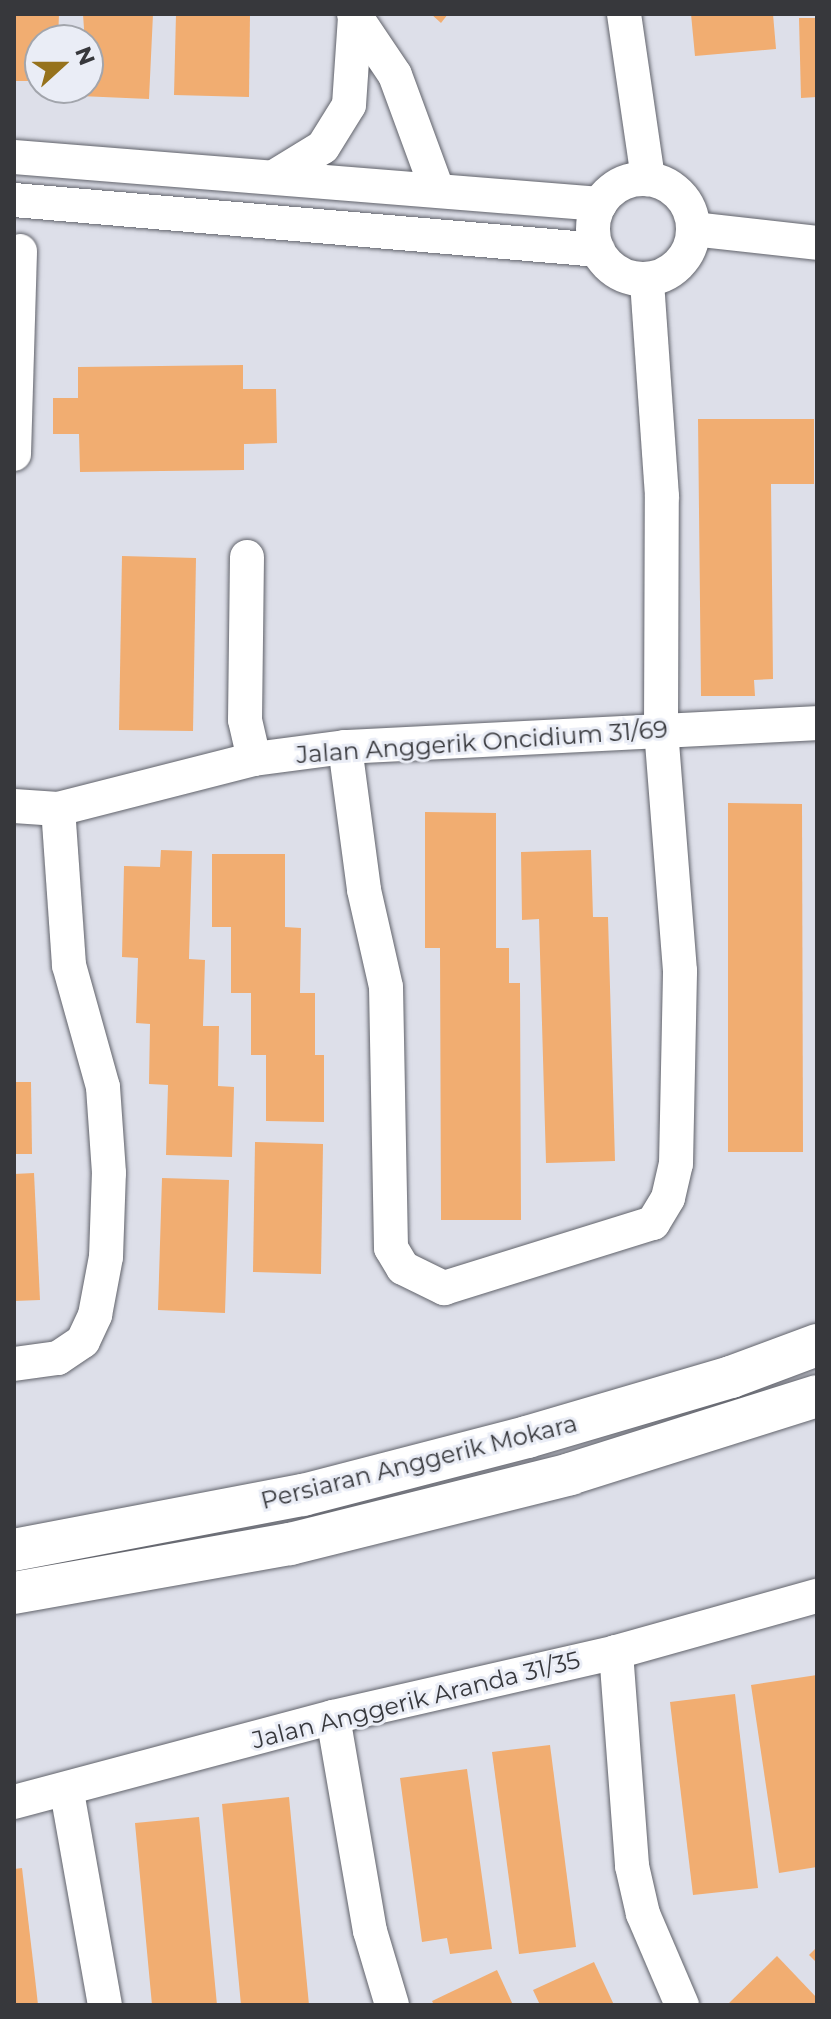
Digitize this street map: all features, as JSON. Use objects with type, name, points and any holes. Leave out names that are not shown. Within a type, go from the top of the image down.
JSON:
[{"type":"main road","name":"Persiaran Anggerik Mokara","points":[[14,1550],[303,1495],[556,1429],[731,1377],[817,1345]]},
{"type":"main road","name":"Persiaran Anggerik Mokara","points":[[14,1593],[305,1541],[570,1474],[817,1396]]},
{"type":"street","points":[[624,14],[648,179]]},
{"type":"street","points":[[274,177],[323,147],[349,105],[355,15]]},
{"type":"street","points":[[355,15],[395,75],[437,189]]},
{"type":"street","points":[[14,157],[600,204]]},
{"type":"street","points":[[648,179],[662,183],[685,202],[693,229],[680,264],[647,280],[618,273],[598,250],[593,227],[600,204],[613,189],[648,179]]},
{"type":"street","points":[[14,200],[598,250]]},
{"type":"street","points":[[693,229],[817,243]]},
{"type":"street","points":[[14,454],[20,251]]},
{"type":"street","points":[[345,747],[364,890],[386,987],[391,1248],[403,1268],[444,1288],[653,1223],[668,1198],[676,1164],[680,971],[661,730],[662,496],[647,280]]},
{"type":"street","points":[[247,557],[245,720],[254,759]]},
{"type":"street","name":"Jalan Anggerik Oncidium 31/69","points":[[14,806],[58,809],[254,759],[345,747],[817,723]]},
{"type":"street","points":[[14,1364],[58,1358],[83,1341],[95,1315],[106,1257],[109,1173],[103,1087],[69,965],[58,809]]},
{"type":"street","name":"Jalan Anggerik Aranda 31/35","points":[[14,1802],[67,1792],[333,1717],[616,1652],[817,1596]]},
{"type":"street","points":[[616,1652],[632,1866],[643,1914],[682,2005]]},
{"type":"street","points":[[333,1717],[370,1931],[392,2005]]},
{"type":"street","points":[[67,1792],[105,2005]]},
{"type":"building","points":[[14,14],[59,14],[59,24],[24,24],[24,81],[14,81]]},
{"type":"building","points":[[83,14],[153,14],[149,99],[104,97],[104,24],[84,24]]},
{"type":"building","points":[[176,14],[250,14],[249,97],[174,95]]},
{"type":"building","points":[[431,14],[448,14],[441,23]]},
{"type":"building","points":[[691,14],[773,14],[776,49],[695,56]]},
{"type":"building","points":[[799,18],[817,18],[817,97],[801,98]]},
{"type":"building","points":[[243,365],[243,389],[276,389],[277,443],[244,444],[244,470],[80,472],[79,434],[53,434],[53,398],[78,398],[78,367]]},
{"type":"building","points":[[698,419],[814,419],[814,484],[771,484],[773,679],[754,680],[755,696],[701,696]]},
{"type":"building","points":[[122,556],[196,558],[193,731],[119,730]]},
{"type":"building","points":[[728,803],[802,804],[803,1152],[728,1152]]},
{"type":"building","points":[[425,812],[496,813],[496,948],[509,948],[509,983],[520,983],[521,1220],[441,1220],[440,948],[425,948]]},
{"type":"building","points":[[161,850],[192,851],[189,959],[205,960],[203,1026],[219,1026],[218,1086],[234,1087],[232,1157],[166,1155],[168,1085],[149,1084],[150,1024],[136,1023],[138,958],[122,957],[124,866],[160,867]]},
{"type":"building","points":[[591,850],[593,917],[608,917],[615,1161],[546,1163],[539,919],[522,920],[521,852]]},
{"type":"building","points":[[212,854],[285,854],[285,927],[301,928],[300,993],[315,993],[315,1055],[324,1055],[324,1122],[266,1121],[266,1055],[251,1055],[251,993],[231,993],[231,927],[212,927]]},
{"type":"building","points":[[14,1082],[31,1082],[32,1154],[14,1154]]},
{"type":"building","points":[[255,1142],[323,1144],[321,1274],[253,1272]]},
{"type":"building","points":[[34,1173],[40,1300],[14,1301],[14,1174]]},
{"type":"building","points":[[162,1178],[229,1180],[225,1313],[158,1310]]},
{"type":"building","points":[[817,1675],[817,1867],[779,1873],[751,1685]]},
{"type":"building","points":[[735,1694],[758,1888],[693,1895],[670,1702]]},
{"type":"building","points":[[550,1745],[576,1947],[519,1954],[492,1752]]},
{"type":"building","points":[[467,1769],[492,1949],[450,1954],[447,1938],[422,1942],[400,1778]]},
{"type":"building","points":[[289,1797],[309,2005],[241,2005],[222,1804]]},
{"type":"building","points":[[199,1817],[217,2005],[152,2005],[135,1823]]},
{"type":"building","points":[[22,1868],[38,2005],[14,2005],[14,1869]]},
{"type":"building","points":[[817,1947],[817,1963],[809,1955]]},
{"type":"building","points":[[777,1956],[817,1998],[817,2005],[727,2005]]},
{"type":"building","points":[[594,1962],[614,2005],[540,2005],[533,1990]]},
{"type":"building","points":[[497,1970],[513,2005],[434,2005],[432,2001]]}]
